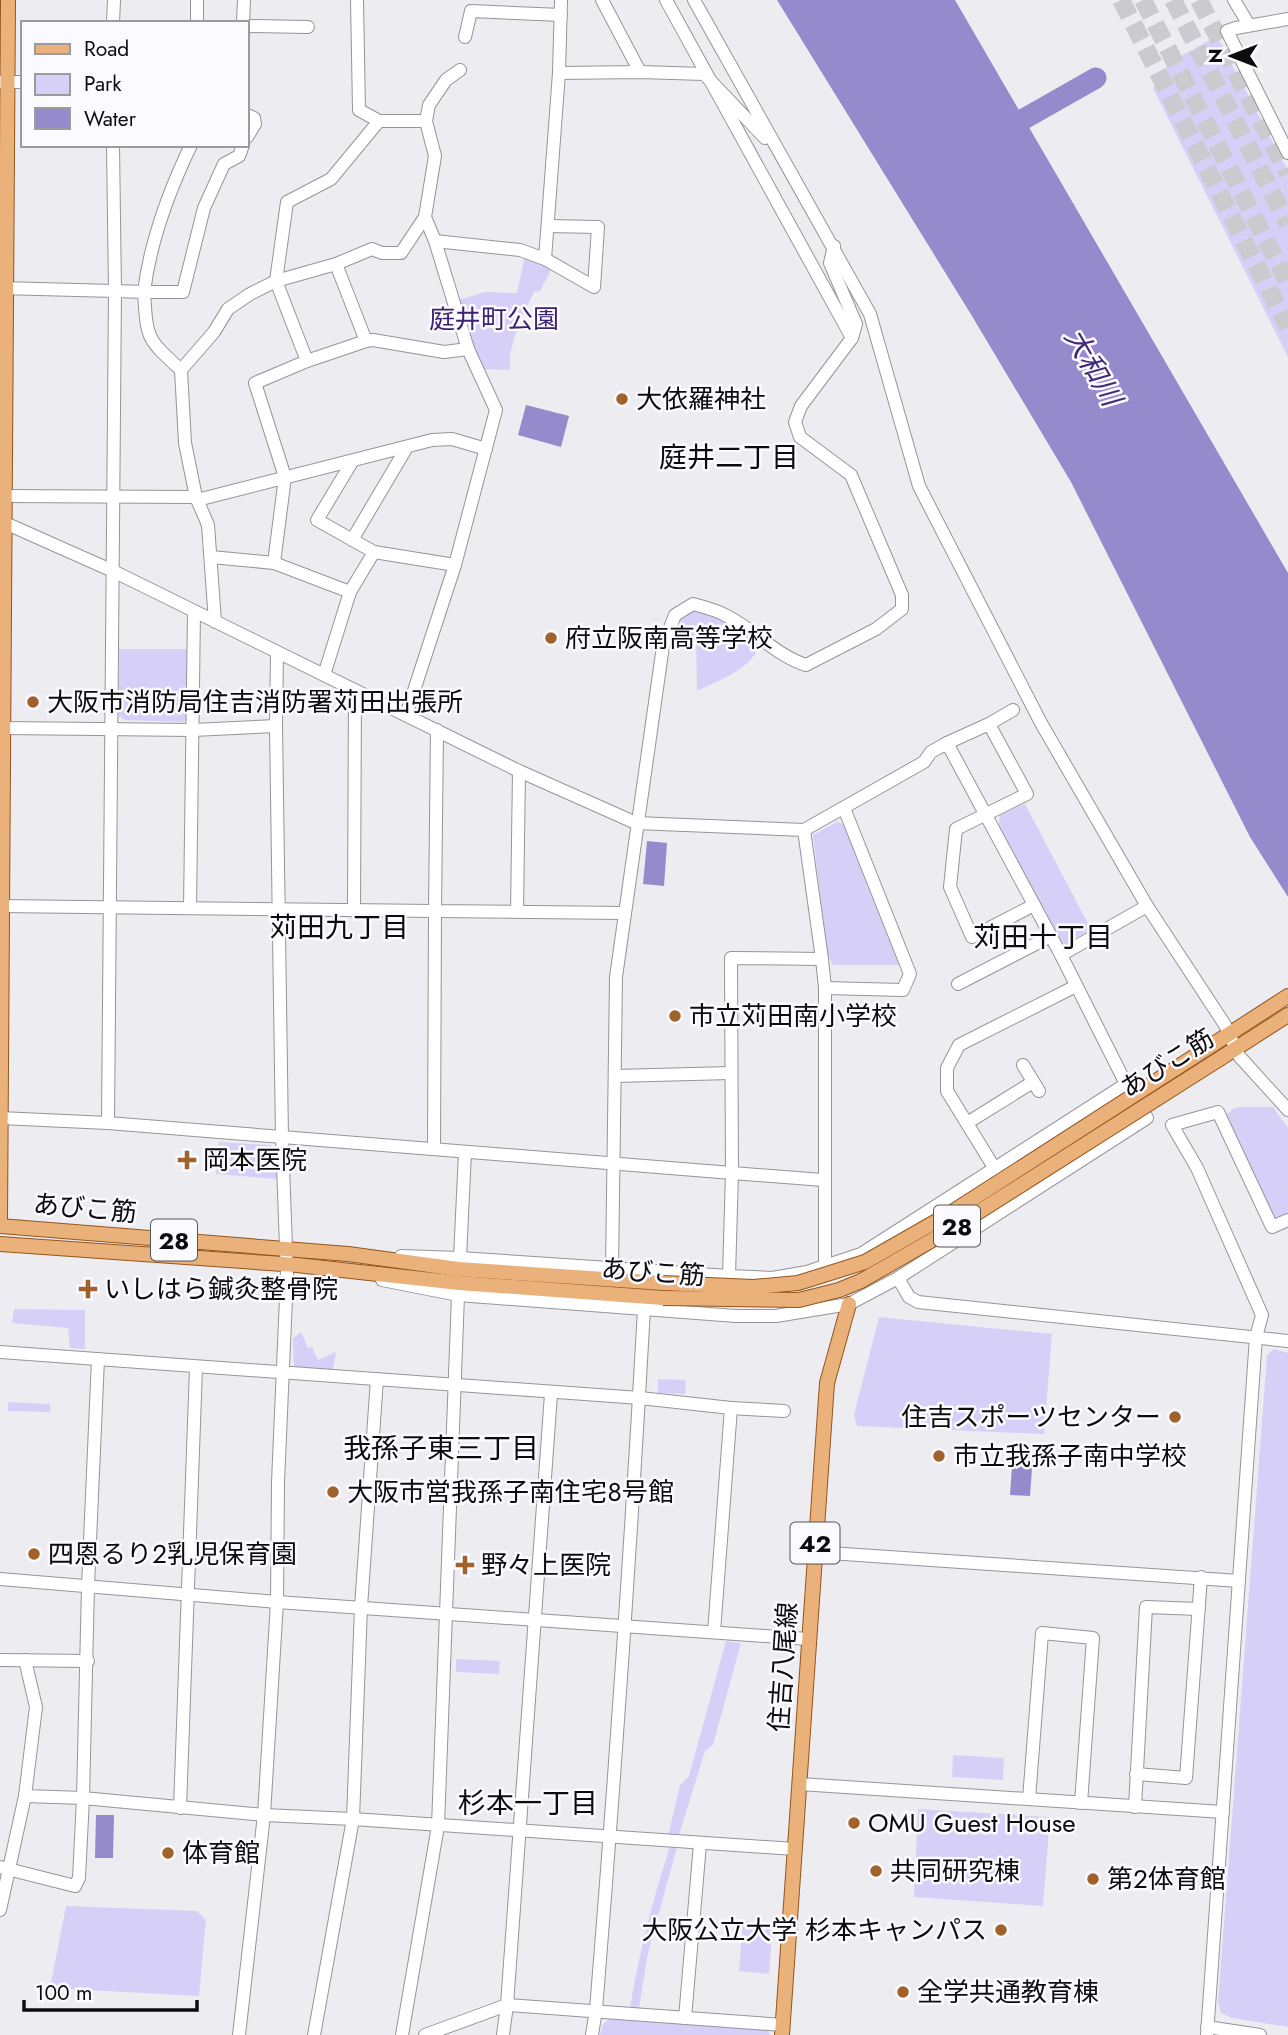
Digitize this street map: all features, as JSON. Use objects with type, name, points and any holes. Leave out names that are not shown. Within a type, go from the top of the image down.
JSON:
[{"type":"main road","points":[[0,1220],[4,288],[10,82],[8,0]]},
{"type":"main road","name":"28","points":[[1234,1031],[1288,996]]},
{"type":"main road","name":"28","points":[[1241,1045],[1288,1015]]},
{"type":"main road","name":"あびこ筋","points":[[0,1244],[287,1256],[348,1254],[458,1269],[663,1283],[753,1287],[798,1283],[864,1262],[949,1214],[1234,1031]]},
{"type":"main road","name":"あびこ筋","points":[[0,1226],[287,1256],[335,1269],[458,1283],[663,1298],[799,1300],[839,1290],[861,1281],[955,1227],[1241,1045]]},
{"type":"main road","name":"住吉八尾線","points":[[783,2030],[827,1383],[849,1304]]},
{"type":"street","points":[[113,21],[114,0]]},
{"type":"street","points":[[197,0],[197,21]]},
{"type":"street","points":[[244,0],[245,21]]},
{"type":"street","points":[[357,0],[359,110],[379,121],[426,121]]},
{"type":"street","points":[[545,259],[559,73],[561,0]]},
{"type":"street","points":[[602,0],[640,72]]},
{"type":"street","points":[[666,0],[704,74],[852,338]]},
{"type":"street","points":[[694,0],[870,314],[919,486],[1041,723],[1147,906],[1288,1110]]},
{"type":"street","points":[[1234,0],[1249,25]]},
{"type":"street","points":[[465,37],[471,11],[561,15]]},
{"type":"street","points":[[1288,19],[1249,25],[1227,32],[1288,153]]},
{"type":"street","points":[[248,24],[308,27]]},
{"type":"street","points":[[215,622],[208,525],[196,499],[185,443],[181,370],[214,332],[229,309],[250,294],[276,281],[336,264],[372,249],[382,253],[401,253],[425,217],[435,156],[426,121],[429,104],[446,80],[460,70]]},
{"type":"street","points":[[559,73],[704,74],[778,152]]},
{"type":"street","points":[[248,115],[254,118],[256,124],[248,136]]},
{"type":"street","points":[[307,361],[276,281],[287,202],[331,179],[379,121]]},
{"type":"street","points":[[108,1124],[115,496],[113,147]]},
{"type":"street","points":[[181,370],[152,345],[147,328],[144,292],[157,236],[177,174],[190,147]]},
{"type":"street","points":[[4,288],[183,292],[204,208],[224,163],[239,156],[242,147]]},
{"type":"street","points":[[405,715],[455,565],[496,410],[468,349],[425,217]]},
{"type":"street","points":[[435,241],[520,250],[545,259],[594,287],[598,228],[548,226]]},
{"type":"street","points":[[612,1269],[616,977],[663,646],[675,615],[694,604],[726,615],[766,644],[806,665],[876,629],[902,610],[902,595],[851,475],[800,437],[795,422],[802,406],[852,338],[856,324],[830,263],[834,246]]},
{"type":"street","points":[[336,264],[366,341]]},
{"type":"street","points":[[274,563],[285,477],[255,383],[307,361],[366,341],[443,352],[468,349]]},
{"type":"street","points":[[3,496],[196,499],[432,440],[452,439],[486,449]]},
{"type":"street","points":[[352,540],[407,447]]},
{"type":"street","points":[[352,462],[317,520],[374,552],[455,565]]},
{"type":"street","points":[[5,523],[113,571],[519,771],[636,823],[804,831],[924,762],[930,752],[1013,710]]},
{"type":"street","points":[[324,676],[350,592],[374,552]]},
{"type":"street","points":[[211,557],[274,563],[350,592]]},
{"type":"street","points":[[190,908],[194,611]]},
{"type":"street","points":[[239,2035],[264,1815],[277,1602],[278,1482],[287,1256],[282,1138],[277,653]]},
{"type":"street","points":[[354,911],[355,691]]},
{"type":"street","points":[[989,724],[1027,794],[956,829],[950,887],[972,937],[1034,905]]},
{"type":"street","points":[[2,728],[193,730],[276,726]]},
{"type":"street","points":[[434,1149],[437,730]]},
{"type":"street","points":[[335,1269],[458,1295],[736,1316],[776,1316],[849,1304],[898,1278],[1147,1118],[1126,1084],[1061,955],[947,743]]},
{"type":"street","points":[[517,911],[519,771]]},
{"type":"street","points":[[825,988],[903,990],[911,974],[844,808]]},
{"type":"street","points":[[804,831],[825,988],[825,1267]]},
{"type":"street","points":[[0,906],[625,913]]},
{"type":"street","points":[[1061,955],[1147,906]]},
{"type":"street","points":[[967,983],[1051,936]]},
{"type":"street","points":[[729,1276],[732,1173],[731,958],[822,959]]},
{"type":"street","points":[[995,1169],[947,1091],[947,1068],[959,1045],[1076,986]]},
{"type":"street","points":[[967,1122],[1036,1086],[1023,1065]]},
{"type":"street","points":[[615,1076],[731,1073]]},
{"type":"street","points":[[348,1254],[460,1258],[772,1278],[825,1267],[861,1254],[1126,1084]]},
{"type":"street","points":[[1259,2035],[1207,2031],[1256,1337],[1262,1315],[1197,1168],[1172,1125],[1219,1112],[1272,1227],[1288,1220]]},
{"type":"street","points":[[0,1118],[108,1124],[823,1180]]},
{"type":"street","points":[[460,1258],[465,1152]]},
{"type":"street","points":[[937,1205],[951,1206],[964,1227],[960,1238]]},
{"type":"street","points":[[849,1304],[861,1254]]},
{"type":"street","points":[[772,1278],[767,1291],[767,1304],[776,1316]]},
{"type":"street","points":[[898,1278],[909,1297],[918,1302],[1288,1341]]},
{"type":"street","points":[[401,2035],[438,1826],[458,1295]]},
{"type":"street","points":[[592,2035],[610,1838],[640,1398],[643,1309]]},
{"type":"street","points":[[0,1352],[551,1394],[640,1398],[784,1411]]},
{"type":"street","points":[[5,1868],[75,1886],[79,1878],[97,1359]]},
{"type":"street","points":[[180,1808],[195,1368]]},
{"type":"street","points":[[314,2035],[353,1819],[361,1607],[377,1379]]},
{"type":"street","points":[[503,2035],[551,1394]]},
{"type":"street","points":[[714,1632],[731,1408]]},
{"type":"street","points":[[815,1552],[1238,1581]]},
{"type":"street","points":[[1136,1774],[1186,1777],[1202,1577]]},
{"type":"street","points":[[0,1579],[277,1602],[808,1639]]},
{"type":"street","points":[[1135,1807],[1146,1607],[1199,1609]]},
{"type":"street","points":[[1029,1799],[1042,1633],[1093,1637],[1081,1803]]},
{"type":"street","points":[[0,1660],[88,1661]]},
{"type":"street","points":[[0,1910],[5,1868],[25,1796],[36,1707],[25,1660]]},
{"type":"street","points":[[800,1784],[1223,1812]]},
{"type":"street","points":[[25,1796],[83,1798],[264,1815],[795,1849]]},
{"type":"street","points":[[685,2018],[700,1844]]},
{"type":"street","points":[[425,2035],[507,2005],[685,2018],[783,2030]]},
{"type":"green space","points":[[1217,36],[1288,171],[1288,357],[1153,88],[1170,62]]},
{"type":"green space","name":"庭井町公園","points":[[525,255],[552,268],[540,291],[534,292],[521,320],[511,350],[510,370],[482,369],[459,300],[484,292],[517,293]]},
{"type":"green space","points":[[698,610],[740,629],[758,649],[739,669],[697,691],[696,641],[672,635],[680,618]]},
{"type":"green space","points":[[119,649],[188,649],[188,719],[183,722],[125,720],[119,716]]},
{"type":"green space","points":[[1025,804],[1091,929],[1065,944],[1060,942],[998,830],[1000,815]]},
{"type":"green space","points":[[837,822],[844,824],[899,965],[833,965],[827,953],[813,835]]},
{"type":"green space","points":[[1240,1107],[1273,1107],[1288,1128],[1288,1213],[1276,1219],[1272,1216],[1225,1116]]},
{"type":"green space","points":[[219,1142],[271,1145],[277,1152],[277,1179],[216,1174]]},
{"type":"green space","points":[[14,1309],[85,1310],[85,1349],[70,1348],[68,1328],[12,1323]]},
{"type":"green space","points":[[879,1317],[1052,1334],[1044,1434],[857,1426],[854,1415]]},
{"type":"green space","points":[[301,1332],[308,1348],[312,1347],[318,1360],[336,1352],[333,1370],[294,1367],[293,1338]]},
{"type":"green space","points":[[1274,1349],[1288,1353],[1288,2027],[1232,2018],[1221,2013],[1218,2002],[1267,1355]]},
{"type":"green space","points":[[658,1379],[686,1380],[685,1394],[658,1393]]},
{"type":"green space","points":[[8,1402],[50,1404],[50,1412],[8,1411]]},
{"type":"green space","points":[[726,1641],[741,1643],[713,1745],[705,1751],[679,1835],[668,1836],[680,1785],[689,1776]]},
{"type":"green space","points":[[456,1659],[500,1661],[499,1674],[456,1672]]},
{"type":"green space","points":[[953,1755],[1004,1758],[1003,1780],[952,1777]]},
{"type":"green space","points":[[918,1809],[1050,1817],[1043,1906],[914,1897]]},
{"type":"green space","points":[[670,1846],[677,1847],[648,1953],[639,2008],[630,2008],[647,1926]]},
{"type":"green space","points":[[66,1906],[197,1911],[206,1920],[199,1996],[50,1988]]},
{"type":"green space","points":[[743,1921],[773,1924],[769,1974],[739,1971]]},
{"type":"green space","points":[[611,2017],[764,2026],[771,2035],[600,2035],[603,2024]]},
{"type":"water","name":"大和川","points":[[777,0],[955,0],[1288,573],[1288,897],[1250,837],[1071,482]]},
{"type":"water","points":[[526,405],[569,416],[561,447],[518,435]]},
{"type":"water","points":[[647,841],[667,843],[664,886],[643,884]]},
{"type":"water","points":[[1013,1452],[1033,1454],[1030,1496],[1010,1495]]},
{"type":"water","points":[[96,1815],[114,1815],[113,1858],[95,1858]]},
{"type":"waterway","points":[[999,133],[1096,78]]},
{"type":"tunnel","points":[[1121,0],[1288,327]]},
{"type":"tunnel","points":[[1143,0],[1288,283]]},
{"type":"tunnel","points":[[1173,0],[1288,224]]},
{"type":"tunnel","points":[[1199,0],[1288,174]]},
{"type":"place","name":"大依羅神社","points":[[622,399]]},
{"type":"place","name":"府立阪南高等学校","points":[[551,638]]},
{"type":"place","name":"大阪市消防局住吉消防署苅田出張所","points":[[33,702]]},
{"type":"place","name":"市立苅田南小学校","points":[[675,1016]]},
{"type":"place","name":"岡本医院","points":[[187,1160]]},
{"type":"place","name":"いしはら鍼灸整骨院","points":[[88,1289]]},
{"type":"place","name":"住吉スポーツセンター","points":[[1175,1417]]},
{"type":"place","name":"市立我孫子南中学校","points":[[939,1456]]},
{"type":"place","name":"大阪市営我孫子南住宅８号館","points":[[333,1492]]},
{"type":"place","name":"四恩るり２乳児保育園","points":[[34,1554]]},
{"type":"place","name":"野々上医院","points":[[465,1565]]},
{"type":"place","name":"OMU Guest House","points":[[854,1823]]},
{"type":"place","name":"体育館","points":[[168,1853]]},
{"type":"place","name":"共同研究棟","points":[[876,1871]]},
{"type":"place","name":"第2体育館","points":[[1093,1879]]},
{"type":"place","name":"大阪公立大学 杉本キャンパス","points":[[1001,1930]]},
{"type":"place","name":"全学共通教育棟","points":[[903,1992]]},
{"type":"district","name":"庭井二丁目","points":[[729,457]]},
{"type":"district","name":"苅田九丁目","points":[[339,927]]},
{"type":"district","name":"苅田十丁目","points":[[1043,937]]},
{"type":"district","name":"我孫子東三丁目","points":[[441,1448]]},
{"type":"district","name":"杉本一丁目","points":[[528,1803]]}]
